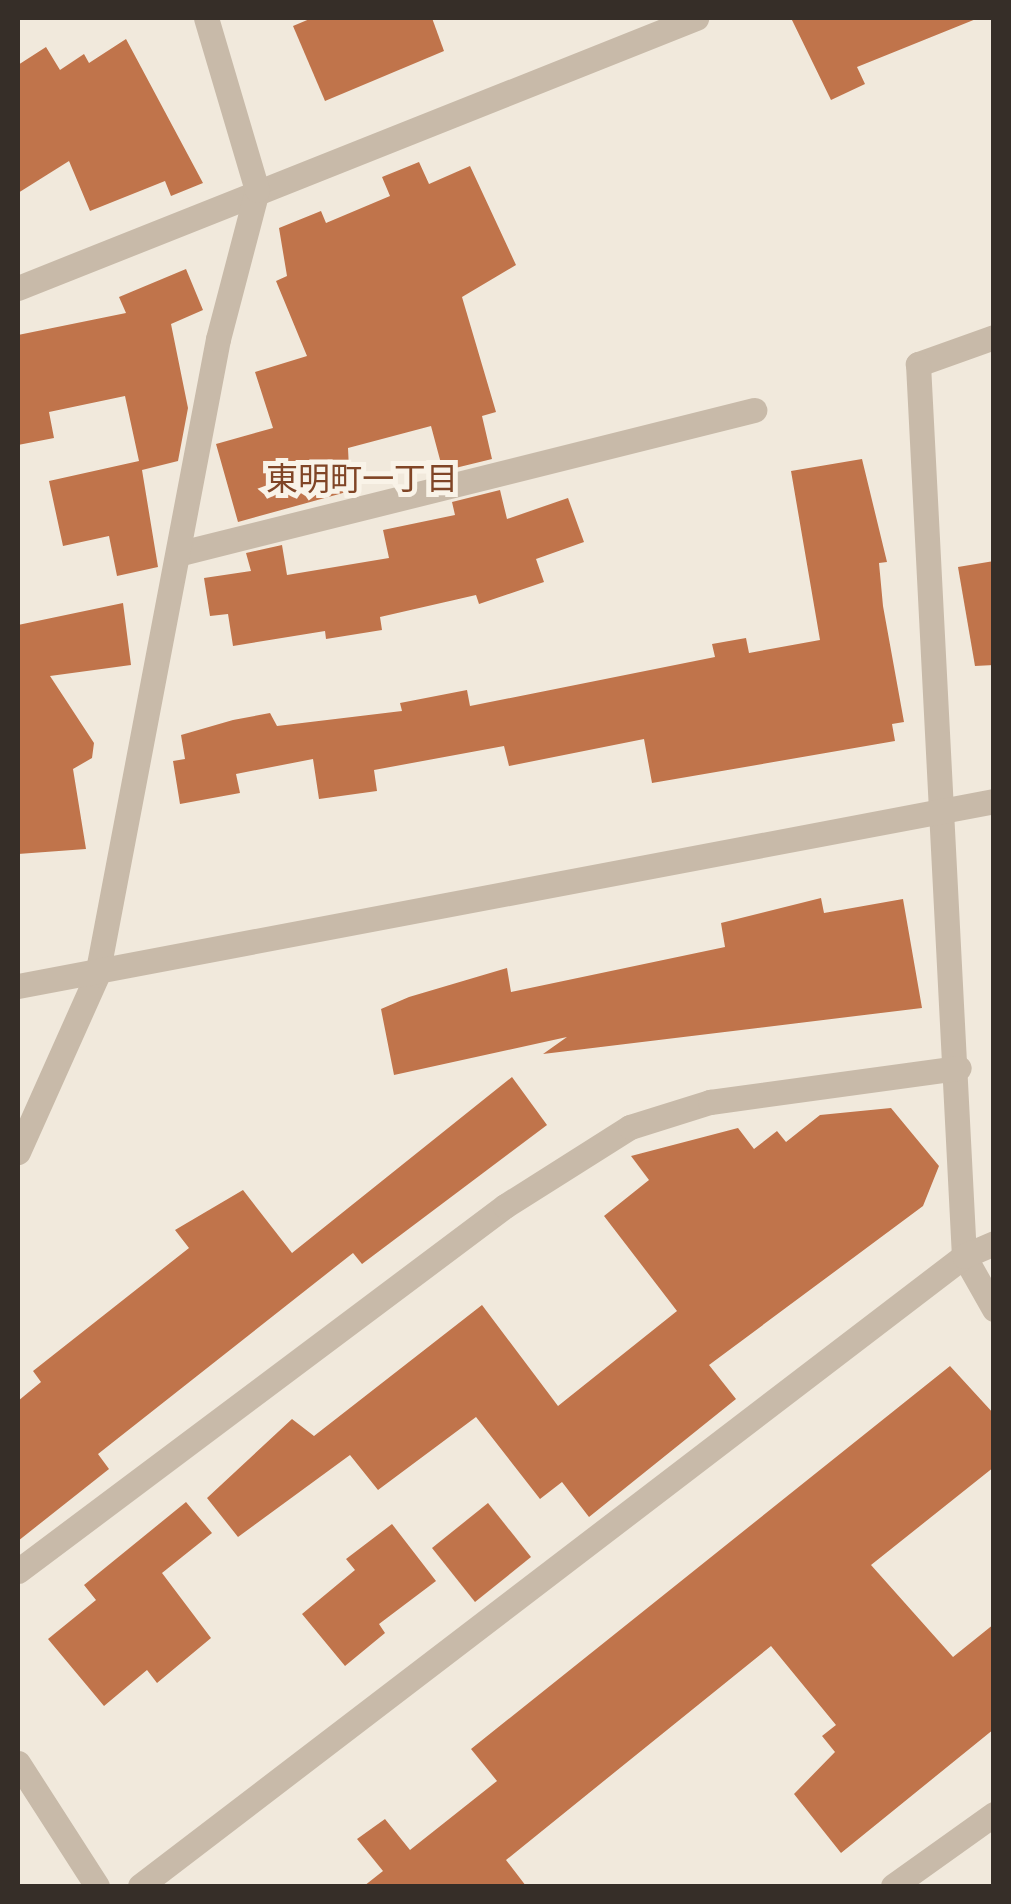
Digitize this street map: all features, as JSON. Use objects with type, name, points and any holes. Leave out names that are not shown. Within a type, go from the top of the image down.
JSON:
[{"type":"street","points":[[18,1152],[96,975],[181,554],[218,339],[258,190],[206,18]]},
{"type":"street","points":[[18,288],[696,18]]},
{"type":"street","points":[[994,337],[918,364],[948,808],[964,1256],[994,1309]]},
{"type":"street","points":[[181,554],[754,410]]},
{"type":"street","points":[[18,986],[96,975],[994,801]]},
{"type":"street","points":[[18,1570],[505,1206],[630,1127],[710,1102],[959,1068]]},
{"type":"street","points":[[140,1886],[964,1256],[994,1243]]},
{"type":"street","points":[[18,1762],[97,1886]]},
{"type":"street","points":[[893,1886],[994,1814]]},
{"type":"building","points":[[312,18],[432,18],[444,51],[325,101],[293,26]]},
{"type":"building","points":[[791,18],[976,19],[857,67],[865,84],[831,100]]},
{"type":"building","points":[[126,39],[203,183],[171,196],[165,181],[90,211],[69,161],[18,193],[18,65],[46,47],[60,70],[84,54],[89,63]]},
{"type":"building","points":[[419,162],[429,184],[470,166],[516,265],[462,297],[496,412],[482,416],[492,459],[443,471],[431,426],[348,448],[350,491],[238,522],[216,444],[273,428],[255,372],[307,356],[276,281],[287,276],[279,228],[321,211],[326,223],[390,196],[382,177]]},
{"type":"building","points":[[186,269],[203,310],[171,324],[188,408],[178,461],[142,470],[158,567],[117,576],[109,536],[63,546],[49,481],[139,461],[125,396],[49,412],[54,438],[18,445],[18,335],[126,313],[119,297]]},
{"type":"building","points":[[862,459],[887,562],[879,563],[883,606],[904,722],[892,724],[895,741],[652,783],[644,739],[509,766],[504,746],[374,770],[377,791],[319,799],[313,759],[236,774],[240,793],[180,804],[173,761],[185,759],[181,735],[233,720],[270,713],[277,726],[402,711],[400,703],[467,690],[470,706],[715,657],[712,644],[746,638],[749,653],[820,640],[791,471]]},
{"type":"building","points":[[500,490],[507,519],[568,498],[584,542],[536,559],[544,582],[479,604],[476,595],[380,617],[382,630],[326,639],[325,631],[233,646],[228,614],[210,616],[204,578],[251,571],[246,553],[282,545],[287,575],[389,558],[383,530],[455,515],[452,502]]},
{"type":"building","points":[[994,561],[994,665],[975,666],[958,567]]},
{"type":"building","points":[[123,603],[131,665],[50,676],[94,743],[92,758],[73,769],[86,849],[18,854],[18,625]]},
{"type":"building","points":[[821,898],[824,913],[903,899],[922,1008],[543,1054],[567,1037],[394,1075],[381,1009],[409,997],[507,968],[511,992],[725,947],[721,923]]},
{"type":"building","points":[[512,1077],[547,1125],[362,1264],[353,1253],[98,1454],[109,1469],[18,1541],[18,1401],[41,1382],[33,1371],[189,1248],[175,1230],[243,1190],[292,1253]]},
{"type":"building","points":[[891,1108],[939,1166],[923,1206],[709,1365],[736,1399],[589,1517],[562,1482],[540,1499],[476,1417],[378,1490],[350,1455],[238,1537],[207,1498],[292,1419],[314,1436],[482,1305],[558,1406],[677,1311],[604,1216],[649,1180],[631,1156],[738,1128],[754,1149],[777,1131],[786,1142],[820,1115]]},
{"type":"building","points":[[950,1366],[994,1414],[994,1467],[871,1565],[953,1657],[994,1624],[994,1729],[841,1853],[794,1794],[835,1752],[822,1736],[836,1725],[771,1646],[506,1860],[526,1886],[364,1886],[383,1871],[357,1839],[385,1819],[410,1850],[497,1781],[471,1749]]},
{"type":"building","points":[[186,1502],[212,1533],[162,1573],[211,1638],[157,1683],[147,1670],[104,1706],[48,1639],[96,1600],[84,1585]]},
{"type":"building","points":[[488,1503],[531,1557],[475,1602],[432,1548]]},
{"type":"building","points":[[392,1524],[436,1581],[379,1624],[385,1633],[345,1666],[302,1614],[355,1570],[346,1559]]},
{"type":"district","name":"東明町一丁目","points":[[362,478]]}]
